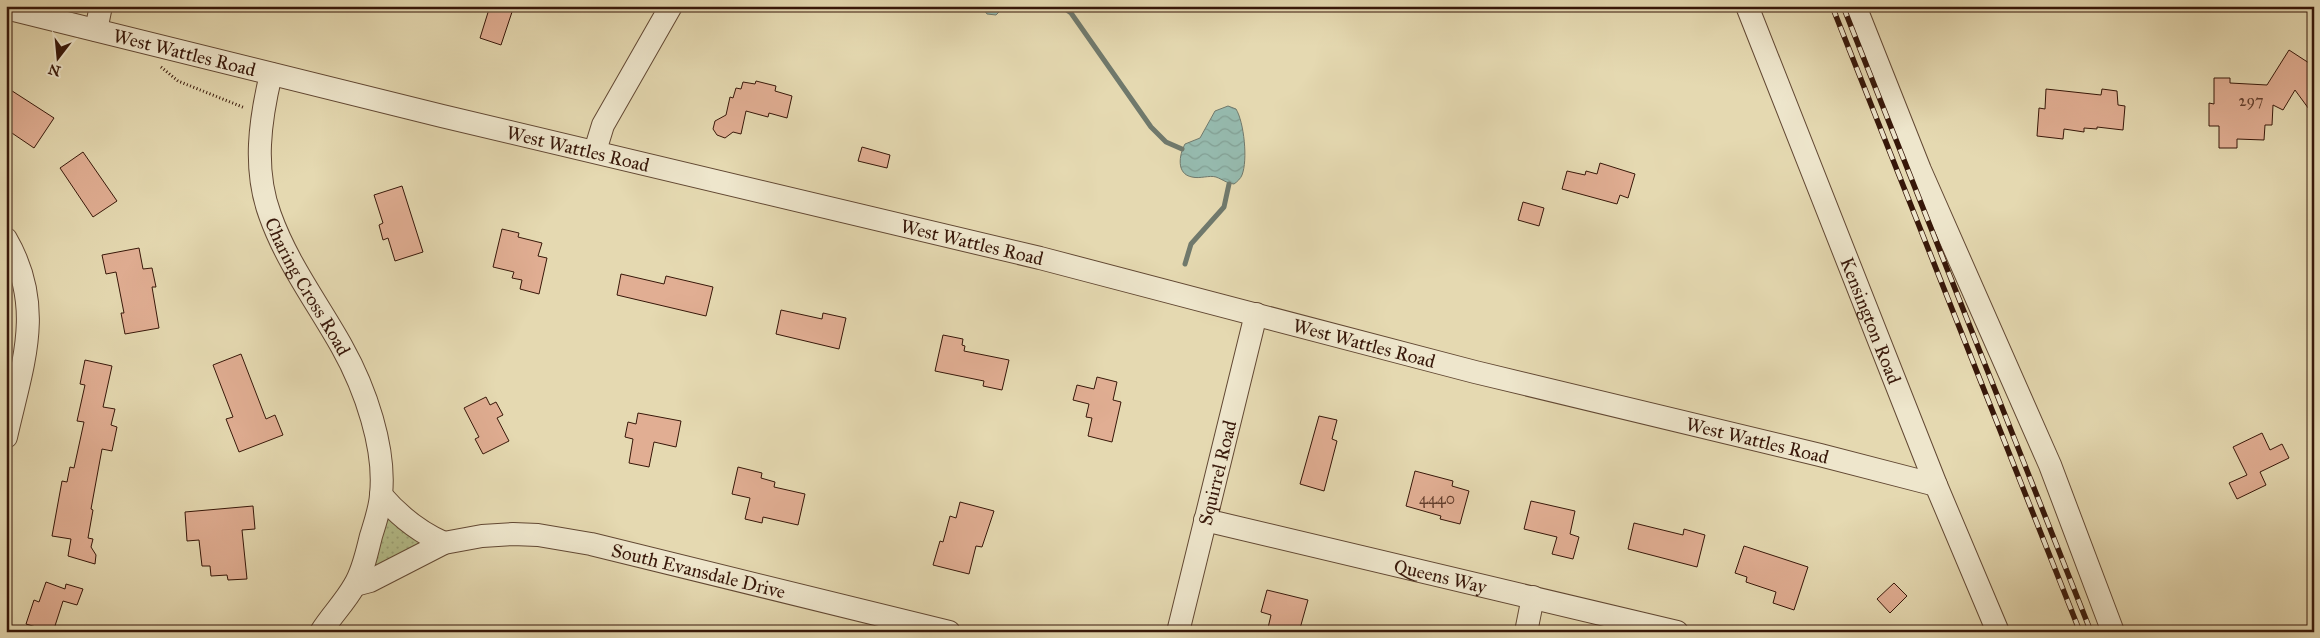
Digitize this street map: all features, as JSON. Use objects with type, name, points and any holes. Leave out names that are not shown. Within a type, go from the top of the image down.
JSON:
[{"type":"street","points":[[96,30],[101,6]]},
{"type":"street","points":[[595,150],[603,125],[672,6]]},
{"type":"street","name":"Kensington Road","points":[[1747,6],[1936,485],[1998,632]]},
{"type":"street","points":[[1855,6],[1920,170],[2050,465],[2113,632]]},
{"type":"street","name":"West Wattles Road","points":[[6,8],[271,74],[595,150],[1059,263],[1484,374],[1936,485]]},
{"type":"street","name":"Charing Cross Road","points":[[271,74],[262,113],[260,168],[270,215],[285,250],[342,347],[362,388],[377,440],[381,495],[377,518],[355,585],[321,632]]},
{"type":"street","points":[[6,239],[21,268],[26,288],[29,322],[24,359],[6,437]]},
{"type":"street","name":"Squirrel Road","points":[[1178,632],[1256,314]]},
{"type":"street","points":[[381,495],[410,524],[428,536],[444,543]]},
{"type":"street","name":"Queens Way","points":[[1205,520],[1677,632]]},
{"type":"street","name":"South Evansdale Drive","points":[[444,543],[513,534],[564,539],[949,632]]},
{"type":"street","points":[[355,585],[370,581],[444,543]]},
{"type":"street","points":[[1526,632],[1534,597]]},
{"type":"path","points":[[157,63],[178,81],[252,110]]},
{"type":"green space","points":[[391,519],[419,540],[420,544],[374,569],[378,545],[387,520]]},
{"type":"water","points":[[981,6],[1005,6],[996,15],[987,14]]},
{"type":"water","points":[[1228,106],[1236,109],[1243,132],[1245,160],[1239,180],[1234,184],[1216,177],[1187,175],[1183,172],[1180,163],[1181,153],[1185,144],[1200,138],[1215,111]]},
{"type":"building","points":[[490,6],[514,6],[501,45],[480,38]]},
{"type":"building","points":[[2289,50],[2309,63],[2314,71],[2314,116],[2295,90],[2283,110],[2273,105],[2272,125],[2265,125],[2264,140],[2237,139],[2237,148],[2219,148],[2219,126],[2209,126],[2209,103],[2214,104],[2214,78],[2230,78],[2230,83],[2267,85]]},
{"type":"building","points":[[756,81],[776,86],[775,91],[792,96],[787,118],[769,113],[768,117],[746,111],[741,134],[733,132],[725,138],[717,135],[713,129],[715,121],[726,115],[730,97],[733,98],[736,88],[741,89],[743,82],[755,84]]},
{"type":"building","points":[[6,87],[54,118],[34,148],[6,129]]},
{"type":"building","points":[[2046,89],[2101,95],[2102,89],[2117,91],[2118,105],[2125,106],[2123,130],[2097,127],[2097,129],[2084,128],[2084,132],[2064,129],[2063,139],[2037,136],[2039,108],[2045,109]]},
{"type":"building","points":[[862,147],[890,155],[887,168],[858,161]]},
{"type":"building","points":[[83,152],[117,201],[93,217],[60,168]]},
{"type":"building","points":[[1600,163],[1635,174],[1628,198],[1620,195],[1617,204],[1562,189],[1567,171],[1585,175],[1586,171],[1597,174]]},
{"type":"building","points":[[402,186],[423,252],[395,261],[388,238],[383,240],[379,225],[383,223],[374,195]]},
{"type":"building","points":[[1523,202],[1544,208],[1539,226],[1518,220]]},
{"type":"building","points":[[502,229],[519,233],[518,237],[542,243],[538,256],[547,258],[539,294],[520,289],[522,280],[512,278],[514,272],[493,267]]},
{"type":"building","points":[[139,248],[143,269],[152,268],[156,287],[152,287],[159,328],[125,334],[121,313],[124,313],[116,272],[106,274],[102,255]]},
{"type":"building","points":[[621,274],[664,284],[666,276],[713,287],[706,316],[617,295]]},
{"type":"building","points":[[781,310],[822,319],[823,313],[846,318],[839,349],[776,334]]},
{"type":"building","points":[[943,335],[963,339],[964,351],[1009,360],[1002,390],[983,386],[984,381],[935,371]]},
{"type":"building","points":[[241,354],[266,419],[275,415],[283,435],[239,452],[226,419],[233,417],[213,365]]},
{"type":"building","points":[[85,360],[112,366],[103,407],[115,409],[111,425],[117,427],[112,451],[102,449],[91,509],[93,510],[88,538],[93,539],[91,547],[96,555],[95,564],[68,556],[71,539],[52,536],[62,481],[67,482],[70,467],[74,468],[84,422],[77,421],[85,385],[80,384]]},
{"type":"building","points":[[1097,377],[1117,382],[1113,400],[1121,402],[1112,442],[1088,436],[1092,418],[1086,417],[1089,404],[1073,400],[1077,385],[1094,389]]},
{"type":"building","points":[[486,397],[490,405],[496,402],[503,415],[497,418],[509,441],[483,454],[475,439],[479,437],[464,408]]},
{"type":"building","points":[[638,413],[681,421],[676,447],[654,442],[649,467],[629,463],[633,439],[625,437],[628,422],[636,424]]},
{"type":"building","points":[[1319,416],[1337,420],[1332,439],[1337,441],[1324,491],[1300,484]]},
{"type":"building","points":[[2262,433],[2270,450],[2282,444],[2289,458],[2260,472],[2266,485],[2237,499],[2229,483],[2247,475],[2233,447]]},
{"type":"building","points":[[738,467],[762,473],[761,478],[775,482],[774,487],[805,494],[798,525],[763,517],[762,523],[745,519],[750,498],[732,494]]},
{"type":"building","points":[[1415,471],[1453,481],[1452,486],[1469,491],[1460,524],[1440,519],[1441,516],[1406,506]]},
{"type":"building","points":[[1531,501],[1575,511],[1570,534],[1579,537],[1573,559],[1552,554],[1557,537],[1524,529]]},
{"type":"building","points":[[960,502],[994,511],[982,547],[976,546],[969,574],[933,565],[940,541],[943,542],[950,516],[956,518]]},
{"type":"building","points":[[253,506],[255,529],[242,530],[247,579],[228,580],[227,575],[211,576],[210,566],[202,566],[199,540],[187,541],[185,512]]},
{"type":"building","points":[[1634,523],[1683,535],[1684,529],[1705,535],[1697,567],[1628,549]]},
{"type":"building","points":[[1744,546],[1808,567],[1794,610],[1773,603],[1776,592],[1746,582],[1747,577],[1735,573]]},
{"type":"building","points":[[46,582],[65,589],[66,584],[83,589],[77,605],[63,601],[53,632],[26,624],[34,600],[39,602]]},
{"type":"building","points":[[1894,583],[1907,596],[1890,613],[1877,599]]},
{"type":"building","points":[[1267,590],[1308,600],[1299,632],[1267,632],[1271,615],[1261,612]]},
{"type":"waterway","points":[[1061,6],[1071,13],[1151,127],[1166,142],[1182,149]]},
{"type":"waterway","points":[[1185,264],[1191,244],[1224,207],[1229,184]]},
{"type":"railway","points":[[1832,6],[2080,632]]},
{"type":"railway","points":[[1843,6],[2091,632]]}]
